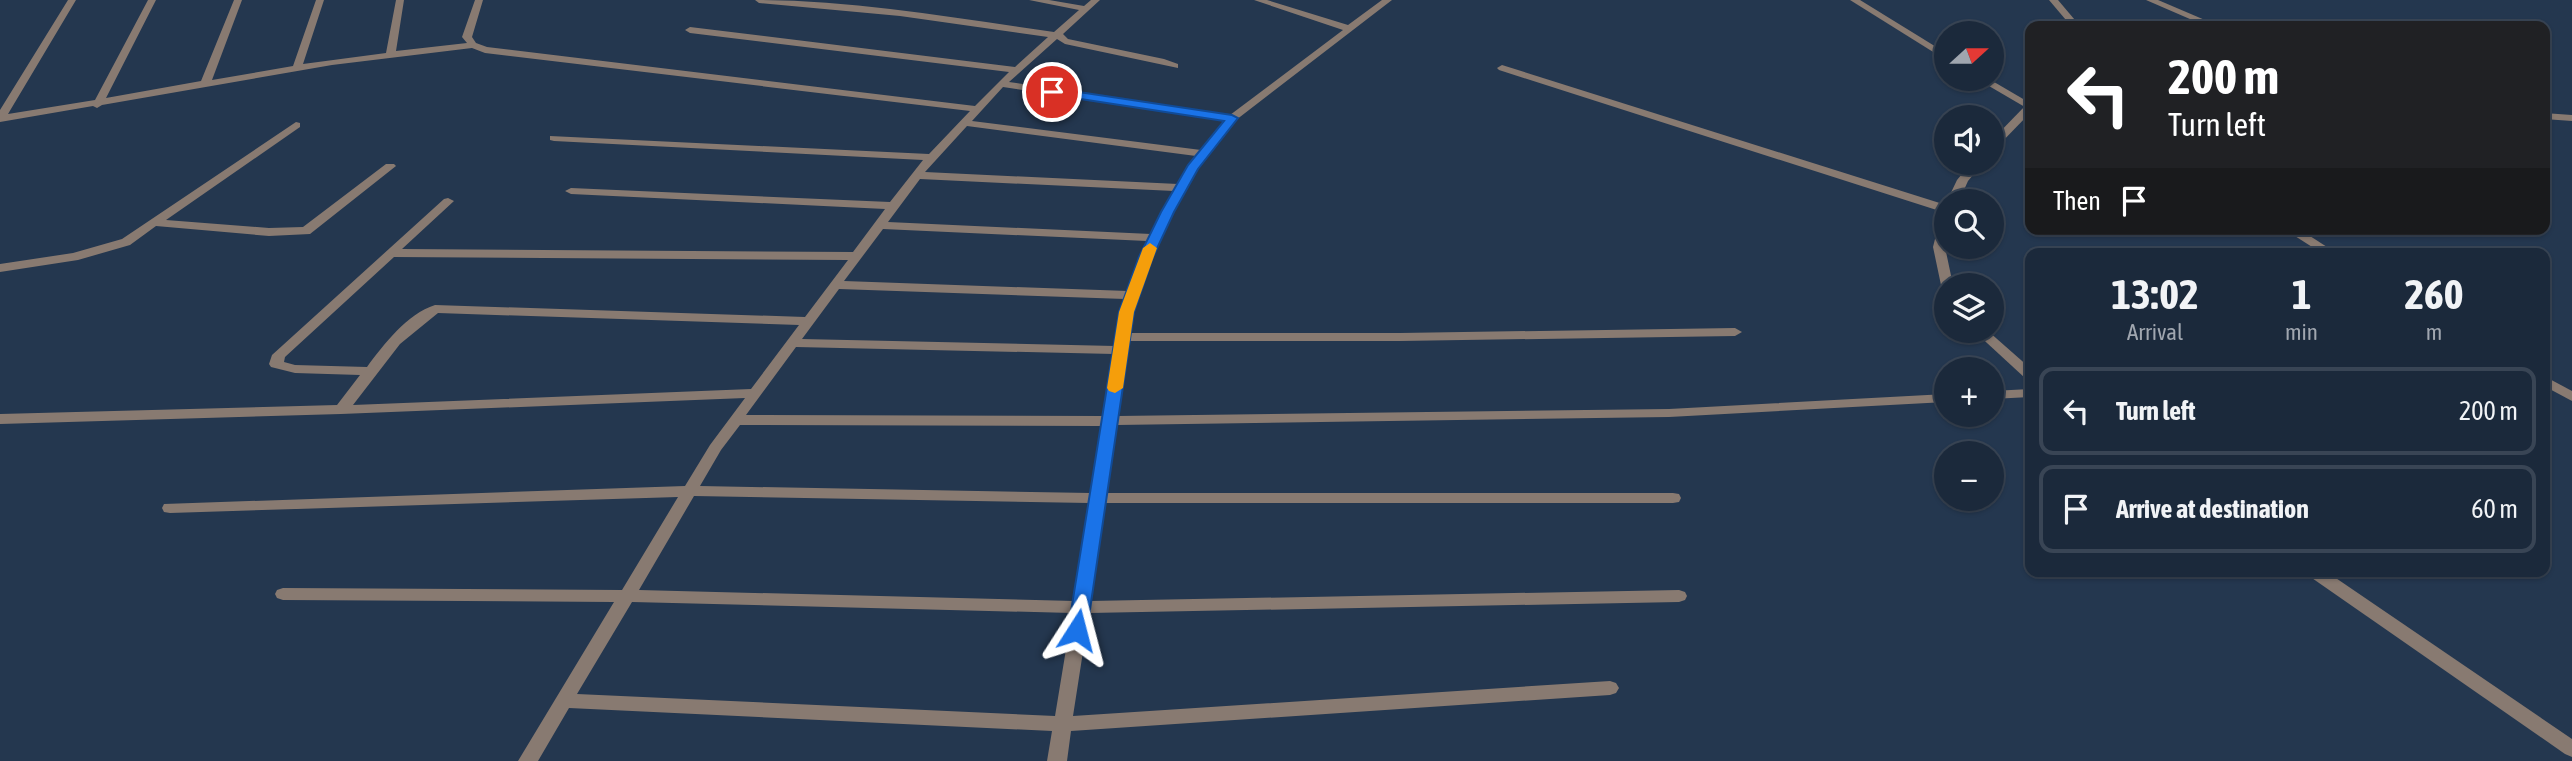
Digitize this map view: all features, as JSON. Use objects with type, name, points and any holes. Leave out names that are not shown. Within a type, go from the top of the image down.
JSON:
[{"type":"street","points":[[72,0],[0,120],[297,68],[473,45],[504,54],[978,109]]},
{"type":"street","points":[[97,105],[152,0]]},
{"type":"street","points":[[205,85],[239,0]]},
{"type":"street","points":[[297,68],[320,0]]},
{"type":"street","points":[[391,54],[400,0]]},
{"type":"street","points":[[473,45],[467,37],[468,28],[479,0]]},
{"type":"street","points":[[759,0],[900,13],[1059,36],[1065,41],[1175,66]]},
{"type":"street","points":[[1033,0],[1091,4]]},
{"type":"street","points":[[1258,0],[1350,29]]},
{"type":"street","points":[[1057,761],[1122,344],[1132,295],[1154,238],[1181,188],[1232,118],[1388,0]]},
{"type":"street","points":[[1854,0],[1934,50]]},
{"type":"street","points":[[2053,0],[2072,21]]},
{"type":"street","points":[[2150,0],[2202,21]]},
{"type":"street","points":[[528,761],[689,491],[736,420],[917,175],[1001,84],[1059,36],[1091,4]]},
{"type":"street","points":[[690,30],[1018,70]]},
{"type":"street","points":[[1502,68],[1934,205]]},
{"type":"street","points":[[1001,84],[1232,118]]},
{"type":"street","points":[[2003,91],[2025,104]]},
{"type":"street","points":[[2004,134],[2025,112]]},
{"type":"street","points":[[2550,116],[2572,118]]},
{"type":"street","points":[[965,123],[1204,154]]},
{"type":"street","points":[[0,268],[104,250],[126,242],[296,125]]},
{"type":"street","points":[[554,138],[933,157]]},
{"type":"street","points":[[157,223],[269,232],[306,231],[390,166]]},
{"type":"street","points":[[917,175],[1181,188]]},
{"type":"street","points":[[571,191],[894,206]]},
{"type":"street","points":[[373,370],[295,369],[276,364],[279,355],[448,201]]},
{"type":"street","points":[[880,225],[1154,238]]},
{"type":"street","points":[[2300,235],[2322,248]]},
{"type":"street","points":[[390,253],[857,256]]},
{"type":"street","points":[[836,285],[1132,295]]},
{"type":"street","points":[[341,410],[422,316],[447,307],[809,321]]},
{"type":"street","points":[[793,343],[1122,344],[1735,332]]},
{"type":"street","points":[[1994,343],[2025,371]]},
{"type":"street","points":[[2550,384],[2572,397]]},
{"type":"street","points":[[0,419],[341,410],[756,393]]},
{"type":"street","points":[[2004,394],[2025,393]]},
{"type":"street","points":[[736,420],[1110,421],[1669,413],[1934,399]]},
{"type":"street","points":[[170,508],[689,491],[1098,498],[1674,498]]},
{"type":"street","points":[[2322,577],[2572,749]]},
{"type":"street","points":[[283,594],[626,596],[1081,607],[1679,596]]},
{"type":"street","points":[[564,701],[1063,724],[1610,688]]},
{"type":"slow traffic","points":[[1115,388],[1127,312],[1150,248]]},
{"type":"route","points":[[1052,92],[1232,118],[1193,168],[1167,212],[1146,257],[1127,312],[1077,630]]}]
